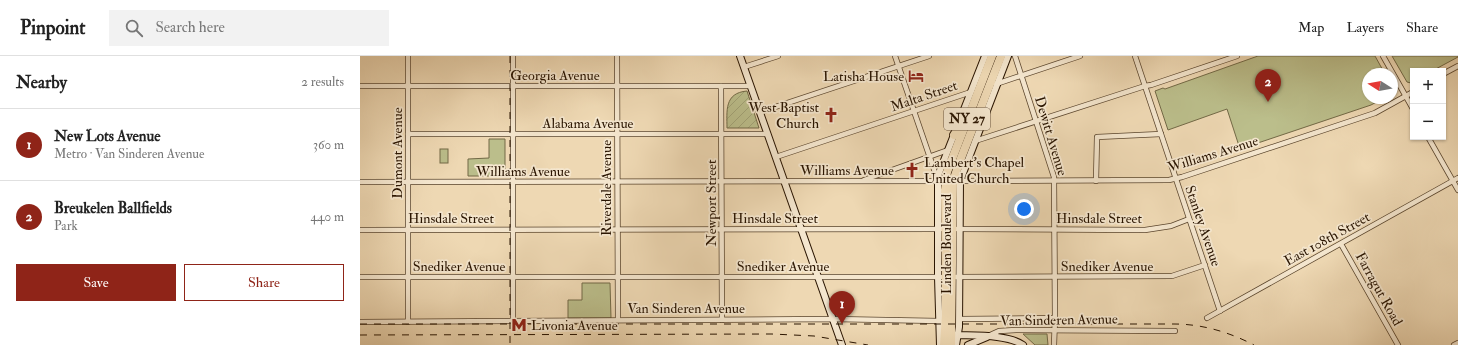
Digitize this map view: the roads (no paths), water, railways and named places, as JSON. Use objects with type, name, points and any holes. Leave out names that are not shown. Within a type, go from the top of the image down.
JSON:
[{"type":"highway","name":"Linden Boulevard","points":[[951,345],[946,302],[949,277],[950,163],[992,56]]},
{"type":"highway","name":"Linden Boulevard","points":[[949,181],[994,85],[1001,56]]},
{"type":"highway","points":[[954,135],[971,110]]},
{"type":"highway","name":"Linden Boulevard","points":[[944,345],[951,336]]},
{"type":"street","name":"Dumont Avenue","points":[[408,56],[408,322]]},
{"type":"street","points":[[513,56],[513,320]]},
{"type":"street","name":"Riverdale Avenue","points":[[617,56],[618,320]]},
{"type":"street","points":[[740,56],[842,345]]},
{"type":"street","points":[[744,67],[778,56]]},
{"type":"street","points":[[895,56],[928,157],[949,181]]},
{"type":"street","points":[[760,112],[929,56]]},
{"type":"street","name":"Linden Boulevard","points":[[949,181],[939,173],[985,56]]},
{"type":"street","name":"Linden Boulevard","points":[[940,345],[940,321],[949,277],[949,181],[975,141],[994,85],[1008,56]]},
{"type":"street","name":"Dewitt Avenue","points":[[1015,56],[1054,177],[1054,345]]},
{"type":"street","name":"Malta Street","points":[[776,157],[1080,56]]},
{"type":"street","name":"Stanley Avenue","points":[[1135,56],[1220,311]]},
{"type":"street","points":[[975,141],[1237,56]]},
{"type":"street","points":[[1383,56],[1410,104]]},
{"type":"street","points":[[1446,72],[1458,66]]},
{"type":"street","name":"Georgia Avenue","points":[[360,86],[750,86]]},
{"type":"street","name":"Newport Street","points":[[721,86],[722,320]]},
{"type":"street","name":"Williams Avenue","points":[[360,182],[1159,181],[1175,179],[1375,113],[1410,94]]},
{"type":"street","name":"Alabama Avenue","points":[[408,134],[768,134]]},
{"type":"street","points":[[1096,181],[1097,137],[1161,134]]},
{"type":"street","points":[[1430,140],[1458,190]]},
{"type":"street","points":[[860,181],[948,150]]},
{"type":"street","name":"East 108th Street","points":[[1207,318],[1458,178]]},
{"type":"street","name":"Hinsdale Street","points":[[360,230],[1145,230],[1171,226],[1189,219]]},
{"type":"street","name":"Farragut Road","points":[[1341,244],[1398,345]]},
{"type":"street","name":"Snediker Avenue","points":[[360,277],[1172,276],[1205,265]]},
{"type":"street","name":"Linden Boulevard","points":[[949,277],[959,319],[951,336],[956,345]]},
{"type":"street","name":"Van Sinderen Avenue","points":[[959,319],[1055,318]]},
{"type":"street","name":"Van Sinderen Avenue","points":[[360,322],[833,319],[940,321]]},
{"type":"street","name":"Van Sinderen Avenue","points":[[951,336],[987,337],[999,331],[1175,330]]},
{"type":"street","points":[[968,345],[987,337],[1014,340],[1023,345]]},
{"type":"street","points":[[1454,345],[1458,343]]},
{"type":"railway","points":[[510,56],[510,345]]},
{"type":"railway","points":[[360,324],[1184,324],[1205,327],[1235,336],[1254,345]]},
{"type":"railway","points":[[360,335],[772,334],[814,336],[868,345]]},
{"type":"place","name":"Latisha House","points":[[916,76]]},
{"type":"place","name":"Breukelen Ballfields","points":[[1268,102]]},
{"type":"place","name":"West Baptist Church","points":[[831,115]]},
{"type":"place","name":"Lambert's Chapel United Church","points":[[912,170]]},
{"type":"place","name":"New Lots Avenue","points":[[842,324]]},
{"type":"place","name":"Livonia Avenue","points":[[519,325]]}]
